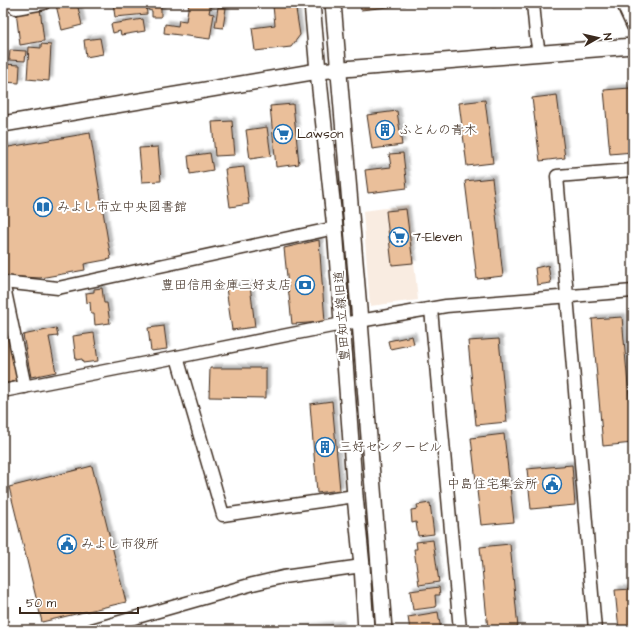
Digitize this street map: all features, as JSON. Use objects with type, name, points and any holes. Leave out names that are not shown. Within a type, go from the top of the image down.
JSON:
[{"type":"street","points":[[9,3],[16,8],[44,3]]},
{"type":"street","name":"豊田知立線旧道","points":[[312,3],[335,228],[366,630]]},
{"type":"street","name":"豊田知立線旧道","points":[[333,3],[360,320],[384,630]]},
{"type":"street","points":[[533,3],[539,53]]},
{"type":"street","points":[[623,3],[633,26]]},
{"type":"street","points":[[3,124],[318,71],[633,46]]},
{"type":"street","points":[[595,630],[557,176],[633,170]]},
{"type":"street","points":[[25,387],[3,282],[58,288],[335,228]]},
{"type":"street","points":[[3,391],[360,320],[446,306],[633,291]]},
{"type":"street","points":[[431,309],[460,630]]},
{"type":"street","points":[[177,357],[223,515],[355,496]]},
{"type":"street","points":[[92,630],[253,584],[283,577],[362,566]]},
{"type":"shaded area","points":[[408,205],[418,300],[370,306],[363,211]]},
{"type":"building","points":[[64,3],[77,3],[82,25],[62,30],[56,5]]},
{"type":"building","points":[[113,3],[146,3],[147,14],[115,17]]},
{"type":"building","points":[[149,3],[161,3],[161,17],[152,17],[152,11],[148,10]]},
{"type":"building","points":[[189,3],[211,3],[209,13],[214,14],[210,39],[164,33],[165,24],[178,26],[179,20],[186,21]]},
{"type":"building","points":[[295,3],[300,35],[291,47],[255,51],[252,28],[275,25],[273,6]]},
{"type":"building","points":[[360,3],[406,3],[406,5],[361,10]]},
{"type":"building","points":[[492,3],[522,3],[522,4],[492,7]]},
{"type":"building","points":[[218,7],[226,8],[223,28],[215,27]]},
{"type":"building","points":[[40,8],[44,41],[20,45],[16,11]]},
{"type":"building","points":[[143,19],[145,31],[121,35],[120,31],[113,33],[111,24]]},
{"type":"building","points":[[100,38],[103,54],[86,57],[84,40]]},
{"type":"building","points":[[41,44],[51,45],[49,81],[27,79],[29,47],[41,48]]},
{"type":"building","points":[[10,50],[26,51],[25,61],[9,60]]},
{"type":"building","points":[[3,64],[20,65],[19,83],[3,82]]},
{"type":"building","points":[[630,88],[633,118],[633,152],[610,154],[604,90]]},
{"type":"building","points":[[557,95],[565,158],[540,161],[532,98]]},
{"type":"building","points":[[485,100],[493,163],[467,166],[459,103]]},
{"type":"building","points":[[293,104],[299,164],[276,167],[270,106]]},
{"type":"building","name":"ふとんの青木","points":[[397,111],[402,145],[372,149],[367,115]]},
{"type":"building","points":[[232,121],[235,155],[215,156],[212,122]]},
{"type":"building","points":[[267,127],[271,156],[250,159],[246,130]]},
{"type":"building","points":[[90,133],[111,259],[84,264],[85,270],[40,278],[3,276],[3,148]]},
{"type":"building","points":[[158,147],[161,181],[142,182],[139,148]]},
{"type":"building","points":[[210,153],[213,170],[190,174],[188,156]]},
{"type":"building","points":[[403,153],[407,188],[368,193],[365,170],[391,167],[389,154]]},
{"type":"building","points":[[244,167],[249,204],[230,207],[225,169]]},
{"type":"building","points":[[492,178],[503,276],[477,279],[465,181]]},
{"type":"building","name":"7-Eleven","points":[[406,209],[413,263],[392,265],[386,211]]},
{"type":"building","name":"豊田信用金庫三好支店","points":[[319,240],[325,322],[292,324],[284,248]]},
{"type":"building","points":[[548,265],[551,283],[537,285],[535,268]]},
{"type":"building","points":[[250,285],[255,327],[232,330],[226,288]]},
{"type":"building","points":[[102,288],[104,303],[107,303],[110,323],[95,325],[94,314],[91,314],[90,302],[87,303],[86,293],[94,292],[94,289]]},
{"type":"building","points":[[3,304],[20,380],[3,384]]},
{"type":"building","points":[[622,317],[633,443],[603,446],[592,319]]},
{"type":"building","points":[[164,326],[167,349],[151,351],[148,328]]},
{"type":"building","points":[[56,328],[58,336],[49,337],[56,372],[31,377],[23,335]]},
{"type":"building","points":[[94,333],[98,361],[83,363],[82,359],[76,360],[73,336]]},
{"type":"building","points":[[412,336],[414,344],[390,349],[388,341]]},
{"type":"building","points":[[499,339],[507,422],[476,425],[468,341]]},
{"type":"building","points":[[210,368],[266,368],[266,398],[209,397]]},
{"type":"building","name":"三好センタービル","points":[[332,401],[340,490],[317,493],[310,404]]},
{"type":"building","points":[[504,434],[514,522],[481,525],[471,438]]},
{"type":"building","points":[[572,465],[575,505],[531,509],[527,469]]},
{"type":"building","name":"みよし市役所","points":[[92,466],[126,602],[42,622],[9,487]]},
{"type":"building","points":[[430,503],[434,534],[418,536],[416,522],[412,523],[411,510],[418,509],[417,505]]},
{"type":"building","points":[[433,540],[439,582],[419,585],[414,549],[417,549],[416,542]]},
{"type":"building","points":[[510,544],[518,628],[488,630],[480,547]]},
{"type":"building","points":[[439,587],[440,595],[435,595],[436,607],[413,610],[410,591]]},
{"type":"building","points":[[633,589],[633,630],[619,630],[615,590]]},
{"type":"building","points":[[438,612],[441,630],[410,630],[408,617]]},
{"type":"building","points":[[340,625],[341,630],[286,630]]},
{"type":"place","name":"ふとんの青木","points":[[385,130]]},
{"type":"place","name":"Lawson","points":[[283,134]]},
{"type":"place","name":"みよし市立中央図書館","points":[[43,207]]},
{"type":"place","name":"7-Eleven","points":[[399,237]]},
{"type":"place","name":"豊田信用金庫三好支店","points":[[305,285]]},
{"type":"place","name":"三好センタービル","points":[[325,447]]},
{"type":"place","name":"中島住宅集会所","points":[[552,484]]},
{"type":"place","name":"みよし市役所","points":[[67,544]]}]
